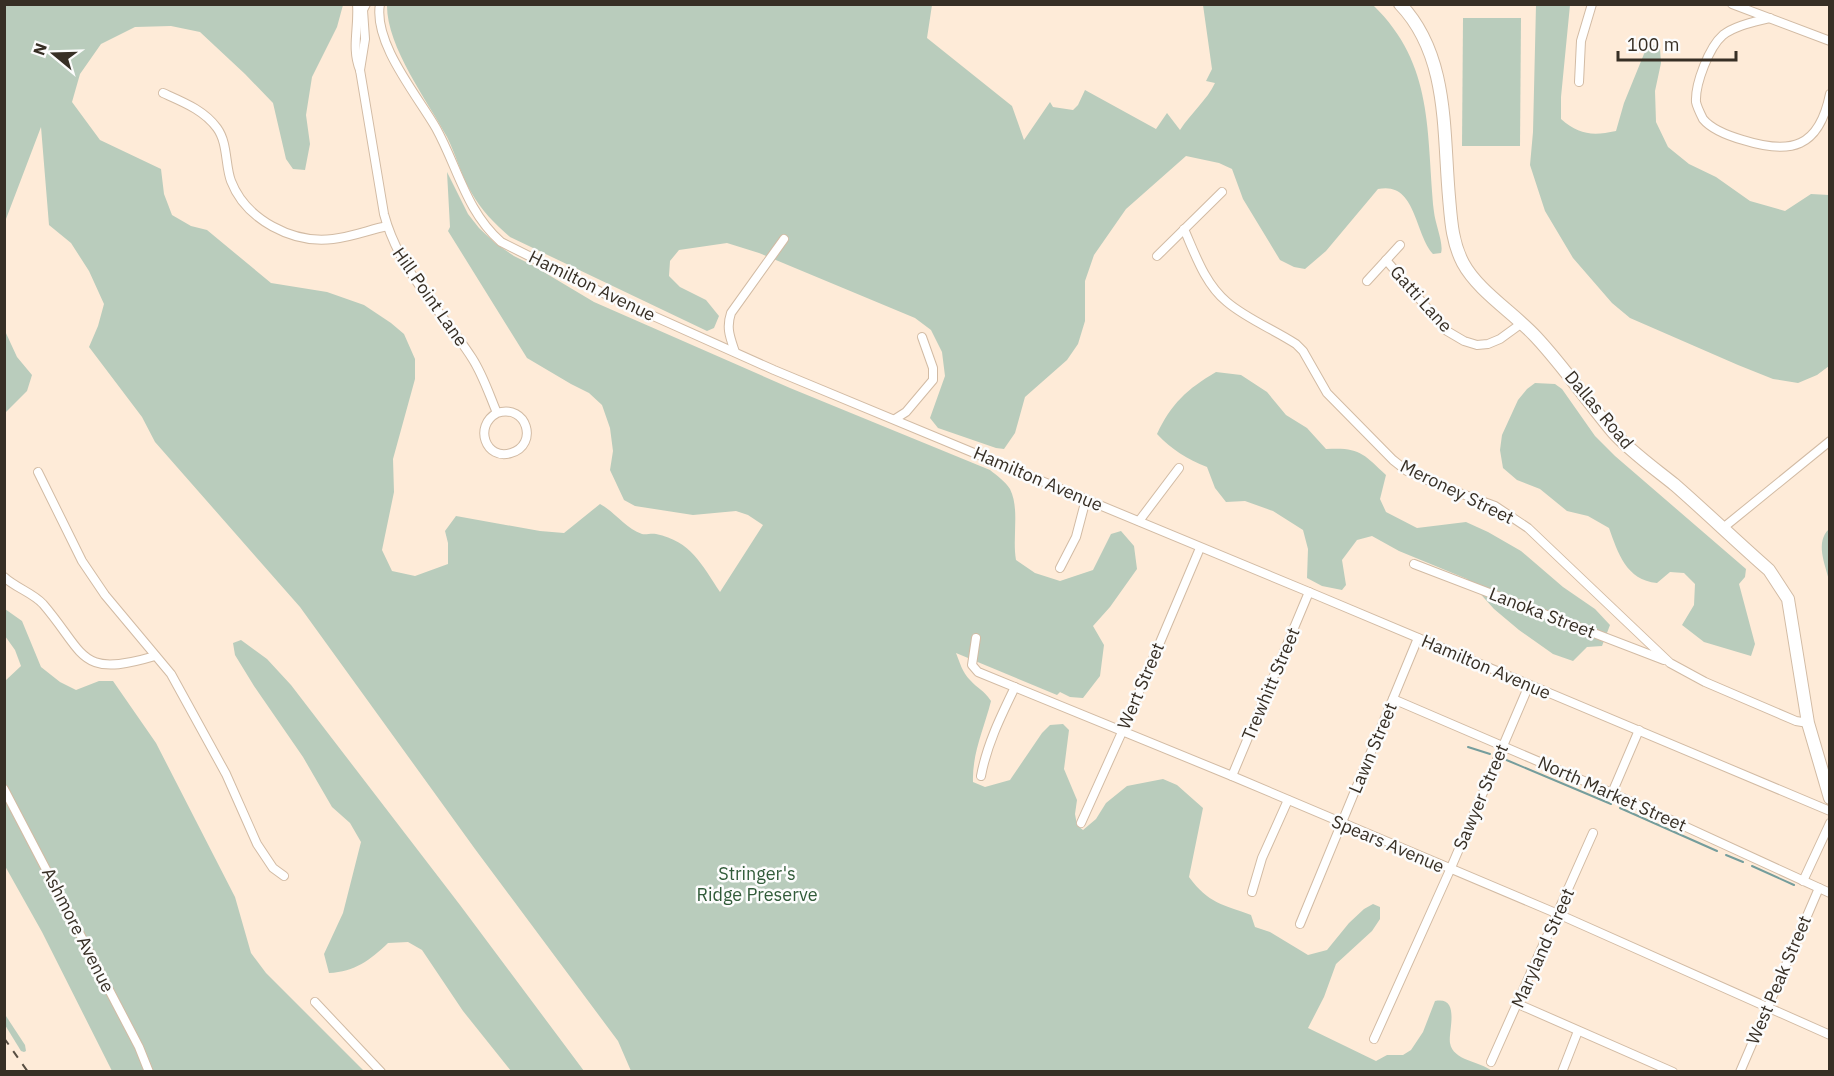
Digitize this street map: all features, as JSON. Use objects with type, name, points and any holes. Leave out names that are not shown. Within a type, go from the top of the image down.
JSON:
[{"type":"street","name":"Hill Point Lane","points":[[357,4],[361,23]]},
{"type":"street","name":"Hill Point Lane","points":[[366,4],[361,23],[360,70],[387,226],[404,264],[476,363],[497,413]]},
{"type":"street","name":"Dallas Road","points":[[1400,4],[1425,39],[1434,61],[1440,90],[1451,225],[1456,247],[1464,264],[1473,277],[1558,361],[1628,447],[1769,570],[1788,599],[1808,723],[1830,798]]},
{"type":"street","points":[[1579,82],[1581,40],[1592,4]]},
{"type":"street","points":[[1732,4],[1830,40]]},
{"type":"street","name":"Hamilton Avenue","points":[[379,5],[378,13],[383,34],[392,54],[437,130],[470,205],[501,242],[610,297],[774,370],[896,419],[1830,812]]},
{"type":"street","points":[[1770,18],[1746,24],[1724,35],[1716,43],[1710,52],[1700,80],[1696,102],[1702,117],[1710,126],[1735,138],[1780,148],[1800,144],[1817,131],[1827,110],[1830,94]]},
{"type":"street","points":[[163,93],[198,110],[216,127],[234,186],[248,207],[267,224],[303,238],[328,239],[387,226]]},
{"type":"street","points":[[1157,256],[1222,192]]},
{"type":"street","name":"Meroney Street","points":[[1184,230],[1201,268],[1226,302],[1296,344],[1303,351],[1327,393],[1393,460],[1407,471],[1495,506],[1528,528],[1670,663],[1705,682],[1796,721],[1808,723]]},
{"type":"street","points":[[735,352],[728,332],[731,313],[784,239]]},
{"type":"street","name":"Gatti Lane","points":[[1366,281],[1400,245]]},
{"type":"street","name":"Gatti Lane","points":[[1386,260],[1447,330],[1464,341],[1477,345],[1488,344],[1522,324]]},
{"type":"street","points":[[896,419],[906,412],[933,380],[933,368],[922,337]]},
{"type":"street","points":[[513,412],[525,425],[527,431],[525,441],[513,453],[499,453],[489,447],[485,440],[485,425],[497,413],[513,412]]},
{"type":"street","points":[[1723,528],[1830,441]]},
{"type":"street","points":[[1139,522],[1179,468]]},
{"type":"street","points":[[38,472],[82,561],[105,595],[171,674],[226,774],[257,844],[273,868],[284,876]]},
{"type":"street","points":[[1060,568],[1076,537],[1086,499]]},
{"type":"street","name":"Wert Street","points":[[1081,823],[1200,548]]},
{"type":"street","name":"Lanoka Street","points":[[1414,564],[1670,663]]},
{"type":"street","points":[[4,577],[14,586],[41,602],[76,650],[92,661],[102,665],[115,665],[155,656]]},
{"type":"street","name":"Trewhitt Street","points":[[1233,777],[1309,592]]},
{"type":"street","name":"Spears Avenue","points":[[976,638],[972,666],[978,672],[1558,915],[1830,1035]]},
{"type":"street","name":"Lawn Street","points":[[1300,924],[1418,638]]},
{"type":"street","name":"Sawyer Street","points":[[1374,1040],[1450,870],[1528,685]]},
{"type":"street","points":[[981,776],[989,745],[1015,687]]},
{"type":"street","name":"North Market Street","points":[[1393,699],[1612,793],[1830,893]]},
{"type":"street","points":[[1612,793],[1639,730]]},
{"type":"street","name":"Ashmore Avenue","points":[[4,789],[149,1071]]},
{"type":"street","points":[[1252,892],[1263,858],[1288,800]]},
{"type":"street","points":[[1803,881],[1830,823]]},
{"type":"street","name":"Maryland Street","points":[[1491,1062],[1593,833]]},
{"type":"street","name":"West Peak Street","points":[[1740,1071],[1819,888]]},
{"type":"street","points":[[315,1002],[381,1071]]},
{"type":"street","points":[[1518,1005],[1672,1071]]},
{"type":"street","points":[[1562,1071],[1578,1031]]},
{"type":"green space","points":[[387,4],[932,5],[927,38],[1012,106],[1024,140],[1050,102],[1053,107],[1073,110],[1085,90],[1156,129],[1167,113],[1180,130],[1215,83],[1206,81],[1212,69],[1203,5],[1373,5],[1393,28],[1408,52],[1417,76],[1428,128],[1434,212],[1442,249],[1441,253],[1433,254],[1413,210],[1400,193],[1390,189],[1378,189],[1326,251],[1305,269],[1294,267],[1280,260],[1243,199],[1232,169],[1219,163],[1186,156],[1126,209],[1094,255],[1085,281],[1085,321],[1078,344],[1067,360],[1025,397],[1015,433],[1004,449],[996,448],[938,428],[930,418],[945,376],[942,352],[931,330],[915,318],[759,253],[727,243],[679,250],[670,261],[669,276],[680,287],[706,300],[719,316],[714,328],[707,331],[510,237],[484,211],[467,185],[447,137],[400,55],[388,20]]},
{"type":"green space","name":"Stringer's Ridge Preserve","points":[[4,5],[343,5],[337,27],[312,77],[306,115],[310,144],[305,170],[293,169],[286,159],[273,103],[200,32],[171,26],[135,27],[101,44],[80,74],[72,102],[100,140],[161,169],[164,194],[172,215],[191,226],[207,230],[271,283],[327,292],[364,305],[404,334],[415,359],[415,379],[393,459],[394,492],[382,550],[392,571],[415,576],[448,564],[448,543],[445,531],[456,516],[564,533],[600,504],[636,531],[642,534],[668,537],[687,548],[720,592],[763,525],[748,515],[736,511],[693,515],[635,506],[624,500],[610,470],[613,451],[610,428],[602,405],[589,393],[527,358],[448,231],[450,227],[447,172],[468,214],[495,243],[594,302],[790,388],[990,470],[1006,484],[1013,497],[1016,560],[1035,573],[1060,581],[1093,570],[1111,534],[1121,531],[1134,546],[1137,569],[1110,607],[1093,626],[1104,645],[1100,676],[1083,698],[1070,697],[1060,692],[1057,695],[956,653],[967,677],[991,701],[976,751],[973,782],[985,787],[1010,780],[1042,733],[1050,725],[1063,724],[1069,730],[1064,769],[1077,800],[1075,814],[1077,825],[1083,830],[1096,819],[1106,803],[1127,786],[1163,779],[1177,785],[1203,808],[1189,877],[1210,898],[1251,915],[1255,927],[1270,932],[1308,955],[1327,950],[1364,909],[1373,904],[1380,907],[1380,919],[1372,931],[1336,964],[1324,997],[1308,1028],[1376,1061],[1387,1055],[1403,1055],[1411,1050],[1423,1032],[1435,1001],[1443,1001],[1451,1009],[1450,1043],[1452,1049],[1461,1057],[1492,1071],[631,1071],[618,1041],[475,849],[300,607],[155,442],[142,417],[89,347],[104,304],[89,271],[71,243],[49,225],[41,127],[6,219]]},
{"type":"green space","points":[[1536,5],[1570,5],[1561,119],[1574,128],[1587,133],[1616,131],[1624,103],[1646,49],[1653,45],[1660,48],[1661,63],[1655,91],[1656,122],[1668,147],[1689,164],[1716,177],[1750,201],[1785,211],[1811,194],[1829,195],[1829,366],[1817,375],[1798,383],[1773,379],[1738,365],[1630,318],[1612,303],[1573,258],[1545,211],[1530,165]]},
{"type":"green space","points":[[1463,18],[1521,18],[1520,146],[1462,146]]},
{"type":"green space","points":[[5,331],[17,357],[32,375],[27,391],[5,413]]},
{"type":"green space","points":[[1216,372],[1241,375],[1267,392],[1286,415],[1307,428],[1326,449],[1346,449],[1360,453],[1372,461],[1386,475],[1380,499],[1386,512],[1417,528],[1466,522],[1521,551],[1563,587],[1595,609],[1610,625],[1602,646],[1587,647],[1573,661],[1553,654],[1494,609],[1467,579],[1399,551],[1372,536],[1357,540],[1342,560],[1346,585],[1342,590],[1322,586],[1307,578],[1308,549],[1303,530],[1273,511],[1245,501],[1226,502],[1215,488],[1207,467],[1180,454],[1157,434],[1168,414],[1181,398]]},
{"type":"green space","points":[[1535,383],[1555,384],[1562,389],[1595,436],[1615,456],[1746,569],[1745,577],[1739,584],[1755,644],[1751,656],[1704,642],[1682,625],[1694,605],[1695,584],[1684,573],[1670,572],[1657,583],[1638,577],[1620,556],[1609,528],[1588,516],[1567,511],[1540,489],[1517,480],[1503,468],[1500,450],[1502,435],[1518,400]]},
{"type":"green space","points":[[1829,529],[1829,580],[1822,547],[1825,534]]},
{"type":"green space","points":[[5,609],[22,621],[41,667],[60,682],[76,690],[99,681],[113,681],[156,743],[235,897],[251,953],[266,973],[364,1071],[112,1071],[42,932],[5,866],[5,681],[21,666],[15,650],[5,636]]},
{"type":"green space","points":[[241,640],[267,659],[291,685],[584,1071],[511,1071],[463,1011],[422,950],[408,942],[388,943],[362,964],[347,970],[329,973],[324,954],[343,913],[361,842],[350,823],[332,807],[303,757],[235,655],[233,643]]},
{"type":"green space","points":[[4,1013],[25,1045],[26,1051],[21,1051],[5,1025]]},
{"type":"waterway","points":[[1468,747],[1490,754]]},
{"type":"waterway","points":[[1504,759],[1611,804]]},
{"type":"waterway","points":[[1620,808],[1717,851]]},
{"type":"waterway","points":[[1726,855],[1743,862]]},
{"type":"waterway","points":[[1752,866],[1794,885]]},
{"type":"railway","points":[[4,1038],[28,1072]]}]
